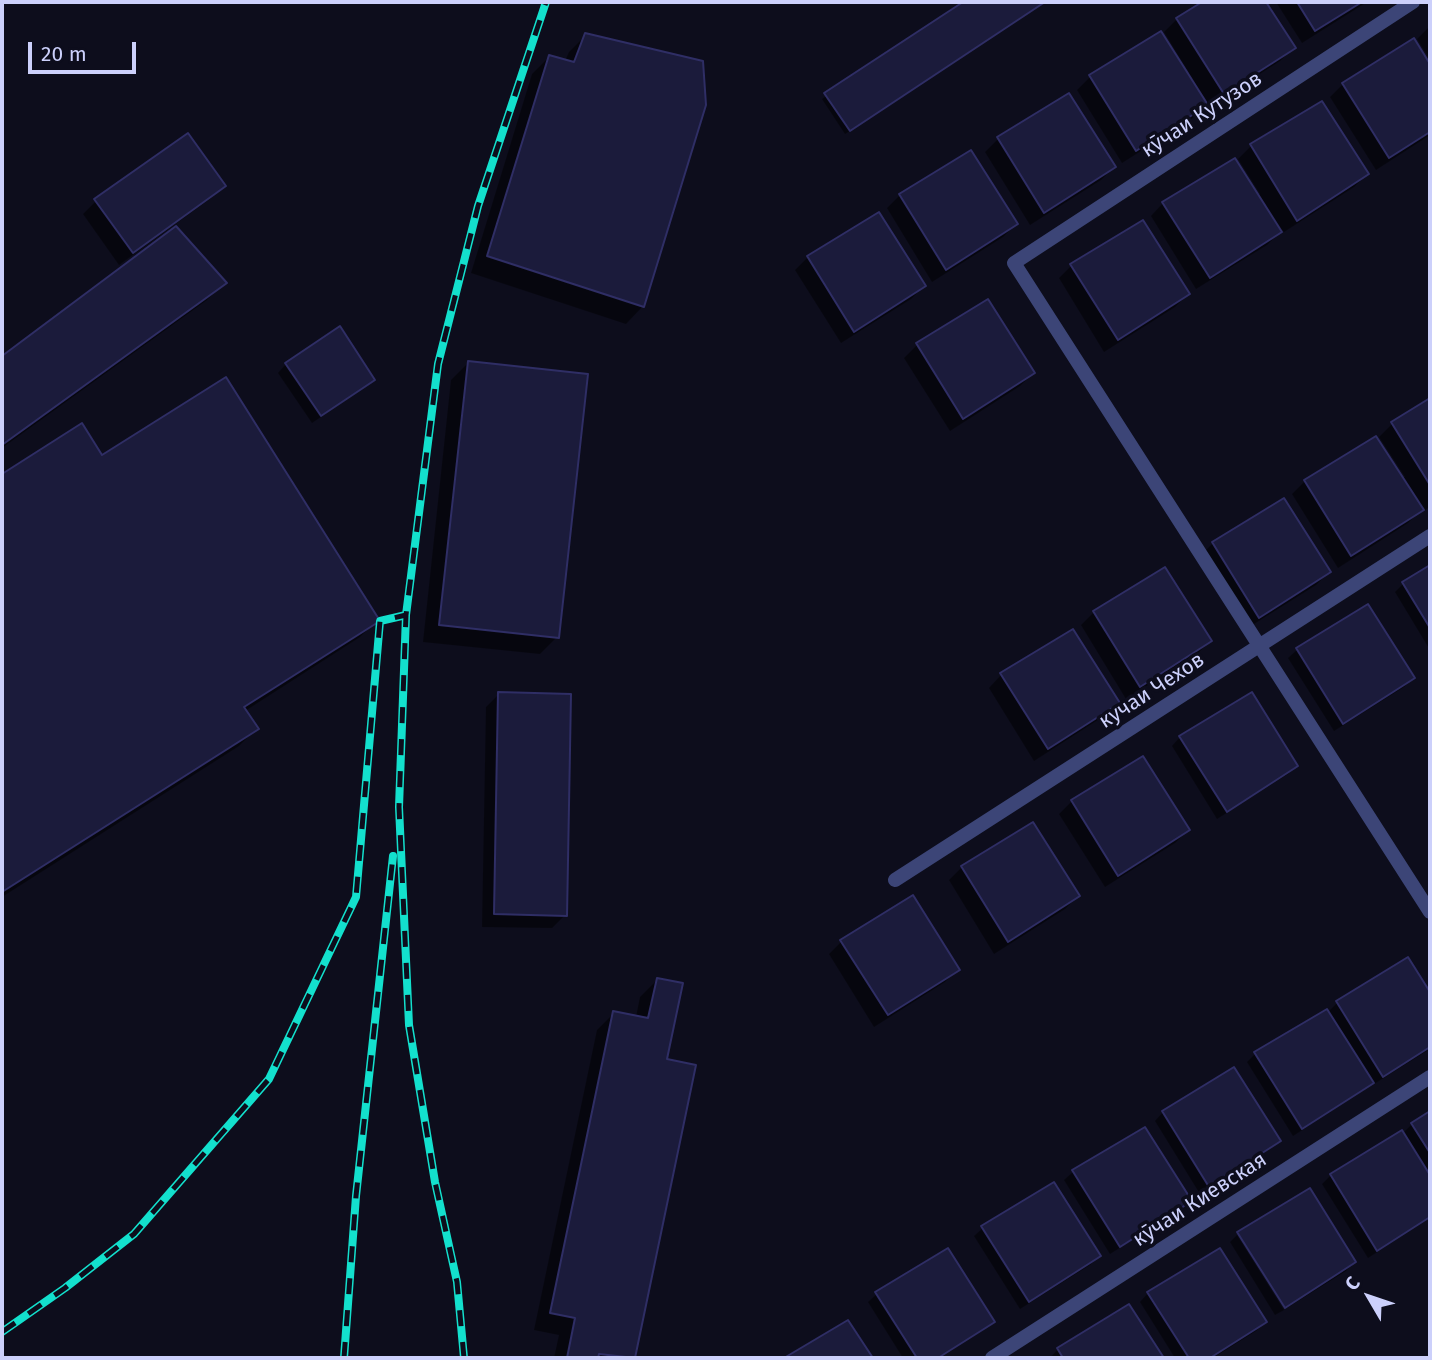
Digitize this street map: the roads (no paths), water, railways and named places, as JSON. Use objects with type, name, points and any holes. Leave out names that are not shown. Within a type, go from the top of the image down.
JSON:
[{"type":"street","name":"кӯчаи Кутузов","points":[[1260,647],[1014,263],[1413,2]]},
{"type":"street","name":"кучаи Чехов","points":[[895,880],[1430,536]]},
{"type":"street","points":[[1260,647],[1430,912]]},
{"type":"street","name":"кӯчаи Киевская","points":[[992,1358],[1430,1077]]},
{"type":"railway","points":[[464,1358],[457,1282],[435,1182],[409,1025],[399,807],[406,615],[438,364],[478,206],[546,2]]},
{"type":"railway","points":[[2,1332],[65,1288],[134,1234],[269,1079],[356,897],[380,621],[406,615]]},
{"type":"railway","points":[[344,1358],[356,1196],[393,856]]}]
